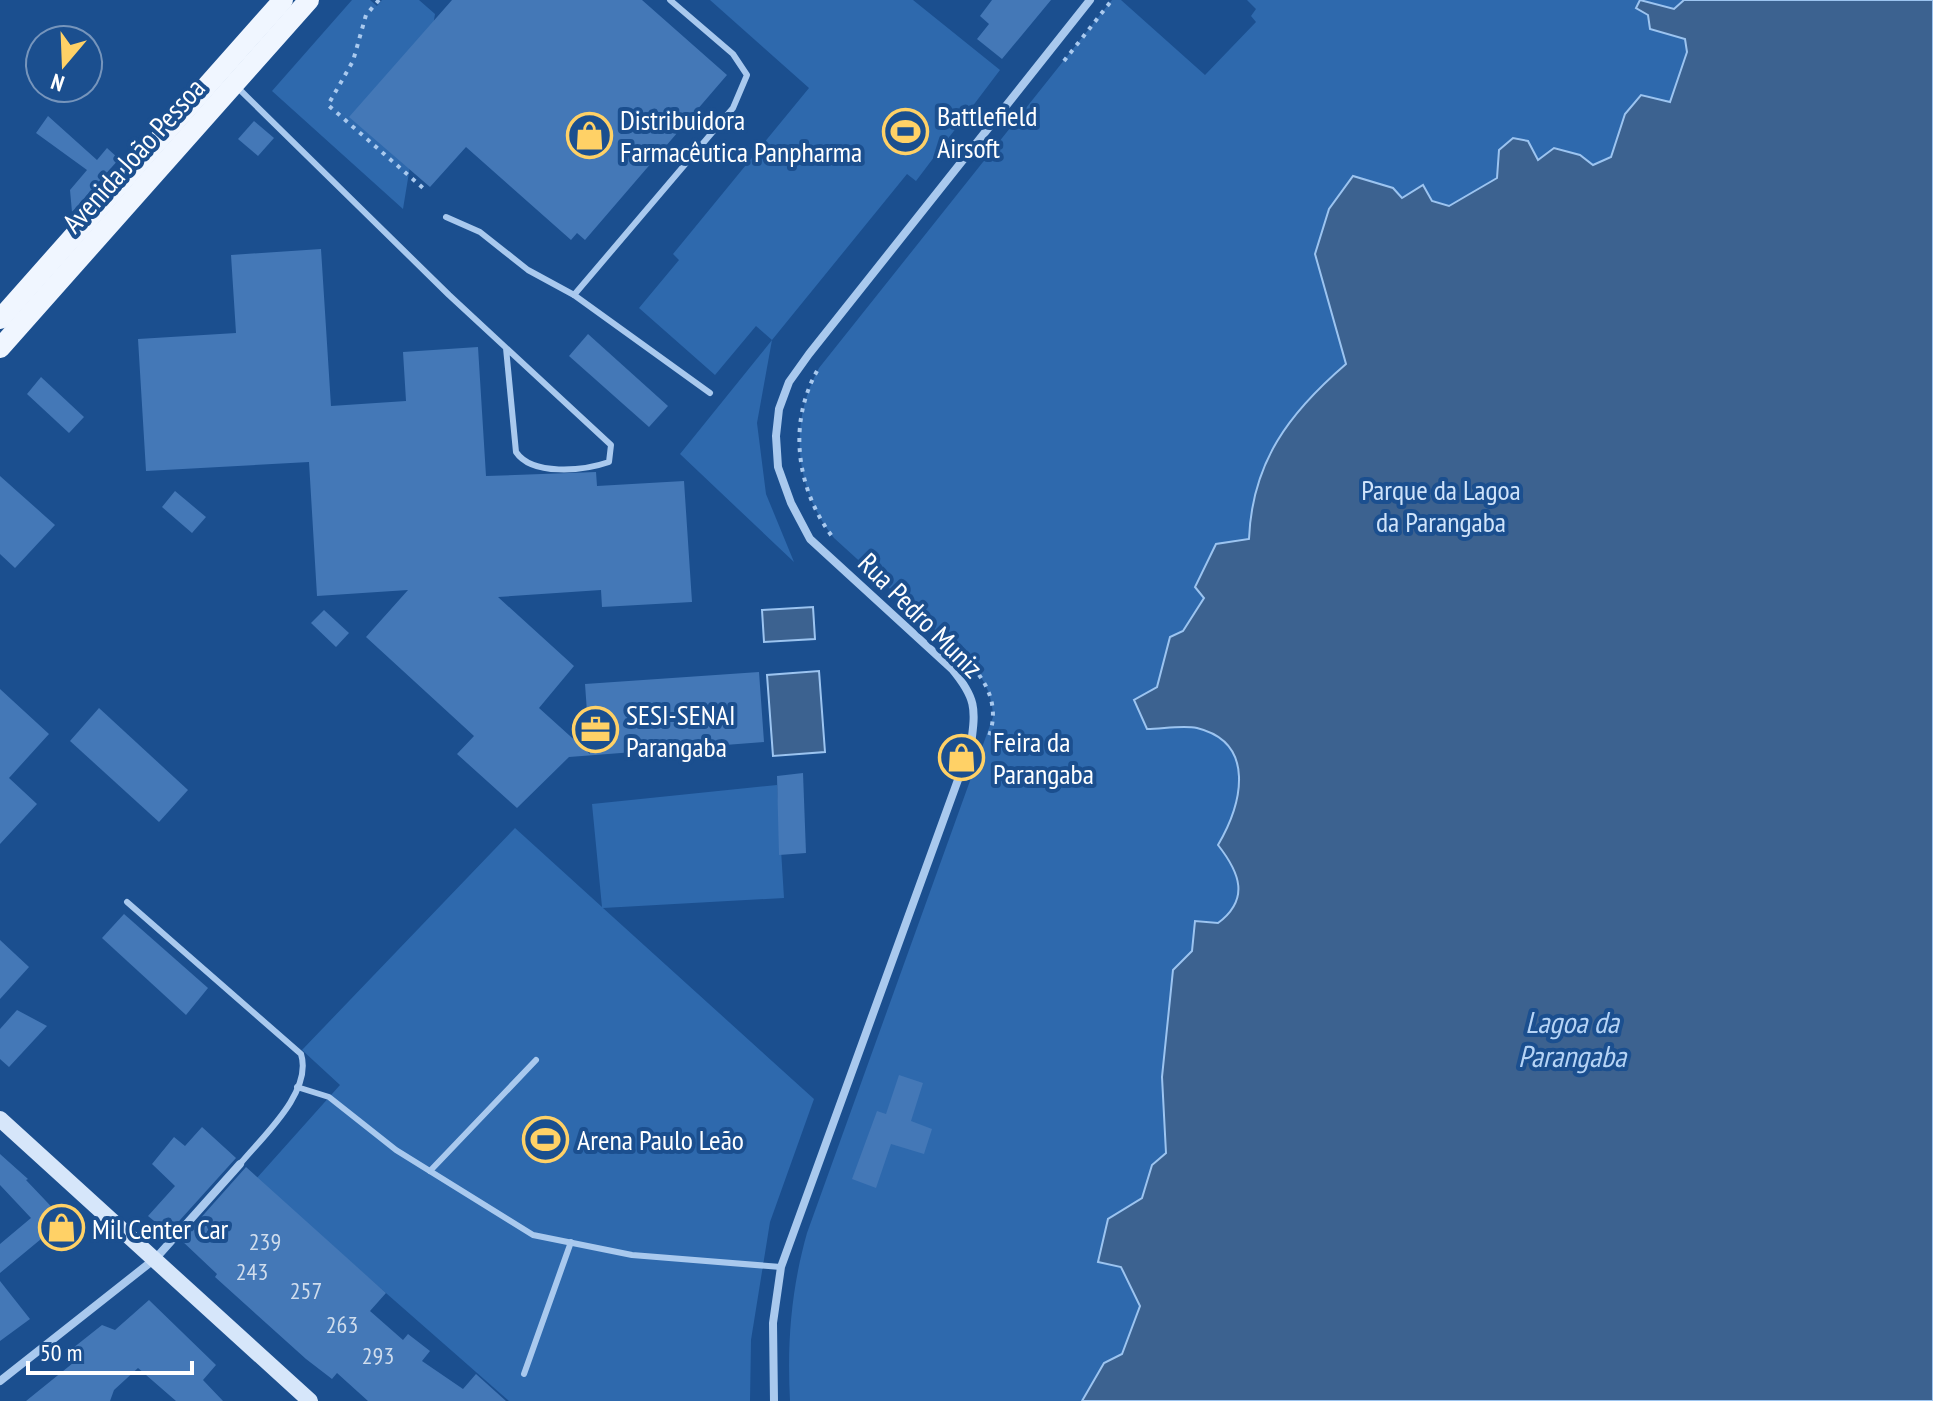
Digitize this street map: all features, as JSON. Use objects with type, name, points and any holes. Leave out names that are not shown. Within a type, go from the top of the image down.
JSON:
[{"type":"main road","name":"Avenida João Pessoa","points":[[0,348],[226,78],[283,0]]},
{"type":"main road","name":"Avenida João Pessoa","points":[[0,319],[226,78],[309,0]]},
{"type":"main road","points":[[0,1119],[310,1401]]},
{"type":"street","name":"Rua Pedro Muniz","points":[[774,1401],[773,1323],[781,1267],[971,744],[975,715],[972,693],[952,669],[810,539],[778,467],[776,436],[779,409],[789,382],[809,354],[1090,0]]},
{"type":"street","points":[[0,1381],[156,1258],[240,1164]]},
{"type":"lane","points":[[574,295],[733,108],[747,75],[733,54],[670,0]]},
{"type":"lane","points":[[226,78],[611,445],[609,462],[596,467],[535,468],[523,462],[516,452],[506,348]]},
{"type":"lane","points":[[446,217],[480,232],[528,270],[574,295],[710,393]]},
{"type":"lane","points":[[127,902],[301,1054],[304,1072],[297,1087],[240,1164]]},
{"type":"lane","points":[[430,1171],[536,1060]]},
{"type":"lane","points":[[297,1087],[329,1097],[396,1150],[533,1235],[632,1255],[781,1267]]},
{"type":"lane","points":[[524,1374],[571,1242]]},
{"type":"path","points":[[379,0],[366,15],[353,61],[328,105],[423,188]]},
{"type":"path","points":[[1054,72],[1112,0]]},
{"type":"path","points":[[819,368],[802,410],[799,450],[811,504],[844,548]]},
{"type":"path","points":[[934,630],[984,679],[992,699],[993,717],[986,745]]},
{"type":"green space","points":[[352,0],[370,0],[377,6],[382,0],[419,0],[435,14],[403,209],[272,91]]},
{"type":"green space","points":[[710,0],[913,0],[1000,70],[916,181],[907,174],[772,340],[756,326],[715,375],[639,308],[679,260],[673,254],[809,88]]},
{"type":"green space","name":"Lagoa da Parangaba","points":[[1112,0],[1121,0],[1205,75],[1256,22],[1251,16],[1256,9],[1247,0],[1933,0],[1933,1401],[790,1401],[791,1316],[807,1233],[993,717],[986,685],[966,658],[834,538],[821,519],[811,499],[800,456],[803,411],[819,368]]},
{"type":"green space","points":[[772,340],[757,423],[766,494],[794,562],[680,454]]},
{"type":"green space","name":"Arena Paulo Leão","points":[[777,785],[784,898],[603,908],[814,1099],[770,1222],[751,1340],[750,1401],[509,1401],[256,1179],[340,1085],[302,1050],[515,828],[602,907],[592,804]]},
{"type":"water","name":"Lagoa da Parangaba","points":[[1640,0],[1674,9],[1684,0],[1933,0],[1933,1401],[1082,1401],[1104,1363],[1122,1354],[1140,1306],[1121,1267],[1098,1262],[1108,1219],[1142,1198],[1152,1165],[1166,1153],[1162,1077],[1173,970],[1192,951],[1195,921],[1218,923],[1235,905],[1238,895],[1232,866],[1218,845],[1238,794],[1236,761],[1229,747],[1216,736],[1197,728],[1147,729],[1134,700],[1157,687],[1170,637],[1183,631],[1204,598],[1195,587],[1216,544],[1249,539],[1257,486],[1277,441],[1307,401],[1346,364],[1315,254],[1329,209],[1353,176],[1393,188],[1402,198],[1423,185],[1432,201],[1449,206],[1497,178],[1499,150],[1513,138],[1528,141],[1538,160],[1554,148],[1580,155],[1593,165],[1611,157],[1625,114],[1641,95],[1670,102],[1687,52],[1685,39],[1650,29],[1648,15],[1636,8]]},
{"type":"water","points":[[813,607],[815,639],[764,642],[762,610]]},
{"type":"water","points":[[819,671],[825,752],[773,756],[767,675]]},
{"type":"building","points":[[452,0],[642,0],[727,75],[585,240],[577,233],[571,240],[466,147],[430,187],[349,117]]},
{"type":"building","points":[[992,0],[1051,0],[1002,59],[977,39],[989,24],[980,16]]},
{"type":"building","points":[[48,116],[97,160],[107,148],[119,159],[72,212],[70,190],[87,170],[36,133]]},
{"type":"building","points":[[254,121],[274,138],[258,156],[238,139]]},
{"type":"building","points":[[321,249],[331,406],[406,401],[403,352],[478,347],[486,476],[596,472],[597,486],[684,481],[692,602],[602,607],[601,590],[498,597],[574,666],[539,708],[590,754],[585,684],[759,672],[764,742],[569,757],[517,808],[457,754],[474,736],[366,637],[408,590],[317,596],[309,462],[146,471],[138,339],[236,333],[231,255]]},
{"type":"building","points":[[588,334],[668,406],[649,427],[569,356]]},
{"type":"building","points":[[41,377],[84,417],[69,433],[27,394]]},
{"type":"building","points":[[0,476],[55,525],[15,568],[0,554]]},
{"type":"building","points":[[175,491],[206,517],[192,533],[162,507]]},
{"type":"building","points":[[324,610],[349,633],[336,647],[311,623]]},
{"type":"building","points":[[0,689],[49,734],[9,778],[37,804],[0,844]]},
{"type":"building","points":[[99,708],[188,790],[159,822],[70,741]]},
{"type":"building","points":[[803,773],[806,853],[779,855],[777,776]]},
{"type":"building","points":[[124,914],[208,988],[186,1015],[102,938]]},
{"type":"building","points":[[0,940],[29,967],[0,999]]},
{"type":"building","points":[[17,1010],[47,1026],[9,1067],[0,1059],[0,1029]]},
{"type":"building","points":[[899,1075],[923,1083],[911,1121],[932,1129],[924,1154],[891,1144],[876,1188],[852,1179],[877,1111],[886,1114]]},
{"type":"building","points":[[202,1127],[236,1158],[171,1230],[167,1226],[164,1229],[148,1216],[175,1186],[152,1164],[174,1137],[185,1146]]},
{"type":"building","points":[[0,1154],[28,1179],[64,1220],[0,1273],[0,1244],[31,1218],[0,1185]]},
{"type":"building","points":[[246,1167],[386,1293],[370,1311],[403,1340],[408,1334],[430,1351],[422,1361],[463,1389],[476,1374],[506,1401],[368,1401],[337,1373],[332,1379],[306,1359],[215,1277],[217,1274],[181,1240]]},
{"type":"building","points":[[0,1281],[30,1319],[0,1341]]},
{"type":"building","points":[[149,1300],[216,1365],[203,1380],[223,1401],[176,1401],[138,1368],[114,1390],[110,1401],[26,1401],[73,1363],[68,1352],[102,1325],[115,1330]]},
{"type":"place","name":"Battlefield Airsoft","points":[[906,131]]},
{"type":"place","name":"Distribuidora Farmacêutica Panpharma","points":[[589,135]]},
{"type":"place","name":"SESI-SENAI Parangaba","points":[[595,730]]},
{"type":"place","name":"Feira da Parangaba","points":[[962,757]]},
{"type":"place","name":"Arena Paulo Leão","points":[[546,1139]]},
{"type":"place","name":"Mil Center Car","points":[[61,1228]]},
{"type":"park label","name":"Parque da Lagoa da Parangaba","points":[[1441,505]]}]
